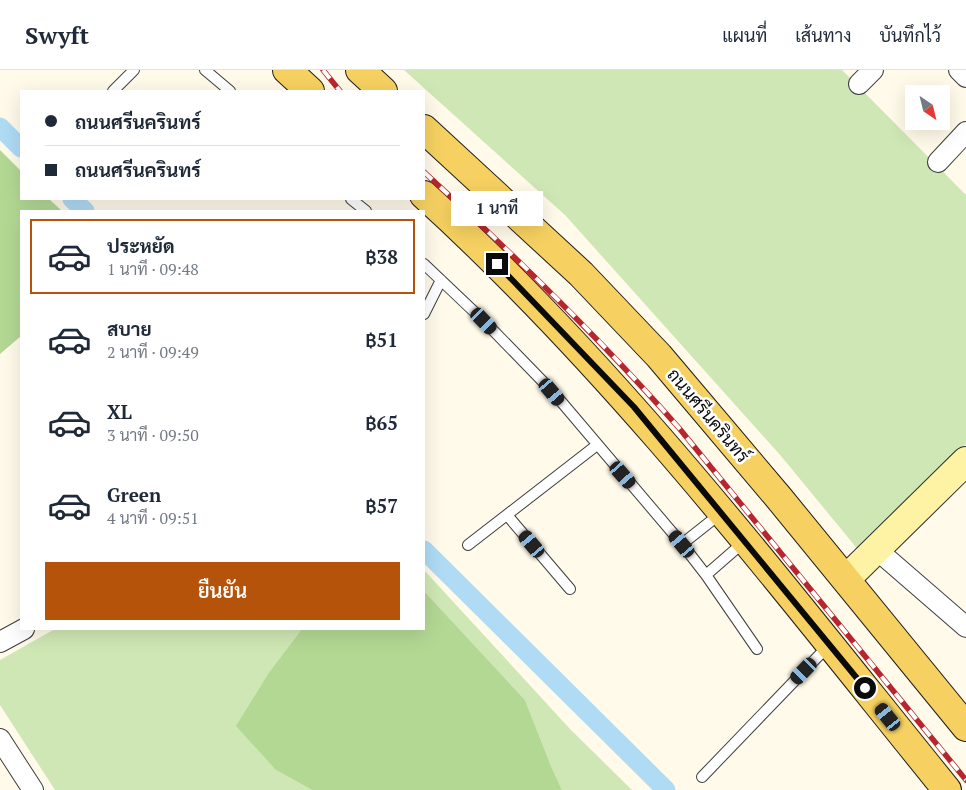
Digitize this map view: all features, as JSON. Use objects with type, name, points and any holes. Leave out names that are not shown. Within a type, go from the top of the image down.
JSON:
[{"type":"main road","points":[[286,70],[309,90]]},
{"type":"main road","points":[[360,70],[382,90]]},
{"type":"main road","name":"ถนนศรีนครินทร์","points":[[425,129],[581,274],[659,356],[966,727]]},
{"type":"main road","points":[[425,196],[471,238],[634,407],[947,790]]},
{"type":"street","points":[[859,84],[873,70]]},
{"type":"street","points":[[959,70],[966,77]]},
{"type":"street","points":[[938,162],[966,132]]},
{"type":"street","points":[[846,580],[966,461]]},
{"type":"street","points":[[876,549],[966,627]]},
{"type":"street","points":[[0,642],[22,630]]},
{"type":"street","points":[[0,740],[33,790]]},
{"type":"lane","points":[[114,90],[134,70]]},
{"type":"lane","points":[[205,70],[229,90]]},
{"type":"lane","points":[[352,200],[365,210]]},
{"type":"lane","points":[[425,265],[552,392],[682,544],[706,575],[757,649]]},
{"type":"lane","points":[[425,312],[441,280]]},
{"type":"lane","points":[[468,544],[597,445]]},
{"type":"lane","points":[[682,544],[721,513]]},
{"type":"lane","points":[[507,514],[570,589]]},
{"type":"lane","points":[[706,575],[745,541]]},
{"type":"lane","points":[[702,777],[829,644]]},
{"type":"green space","points":[[404,70],[842,70],[966,195],[966,444],[860,552],[781,456],[565,215]]},
{"type":"green space","points":[[0,150],[20,170],[20,200],[50,200],[61,210],[20,210],[20,337],[0,354]]},
{"type":"green space","points":[[425,571],[571,730],[632,790],[562,790],[525,700],[425,592]]},
{"type":"green space","points":[[425,592],[525,700],[562,790],[312,790],[276,770],[236,726],[270,671],[301,630],[425,630]]},
{"type":"green space","points":[[53,630],[301,630],[270,671],[276,770],[312,790],[55,790],[0,705],[0,660]]},
{"type":"waterway","points":[[0,127],[20,147]]},
{"type":"waterway","points":[[73,200],[84,210]]},
{"type":"waterway","points":[[425,551],[666,790]]},
{"type":"railway","points":[[323,70],[339,90]]},
{"type":"railway","points":[[425,173],[555,297],[649,394],[679,428],[966,780]]},
{"type":"route","points":[[497,264],[634,407],[865,688]]}]
